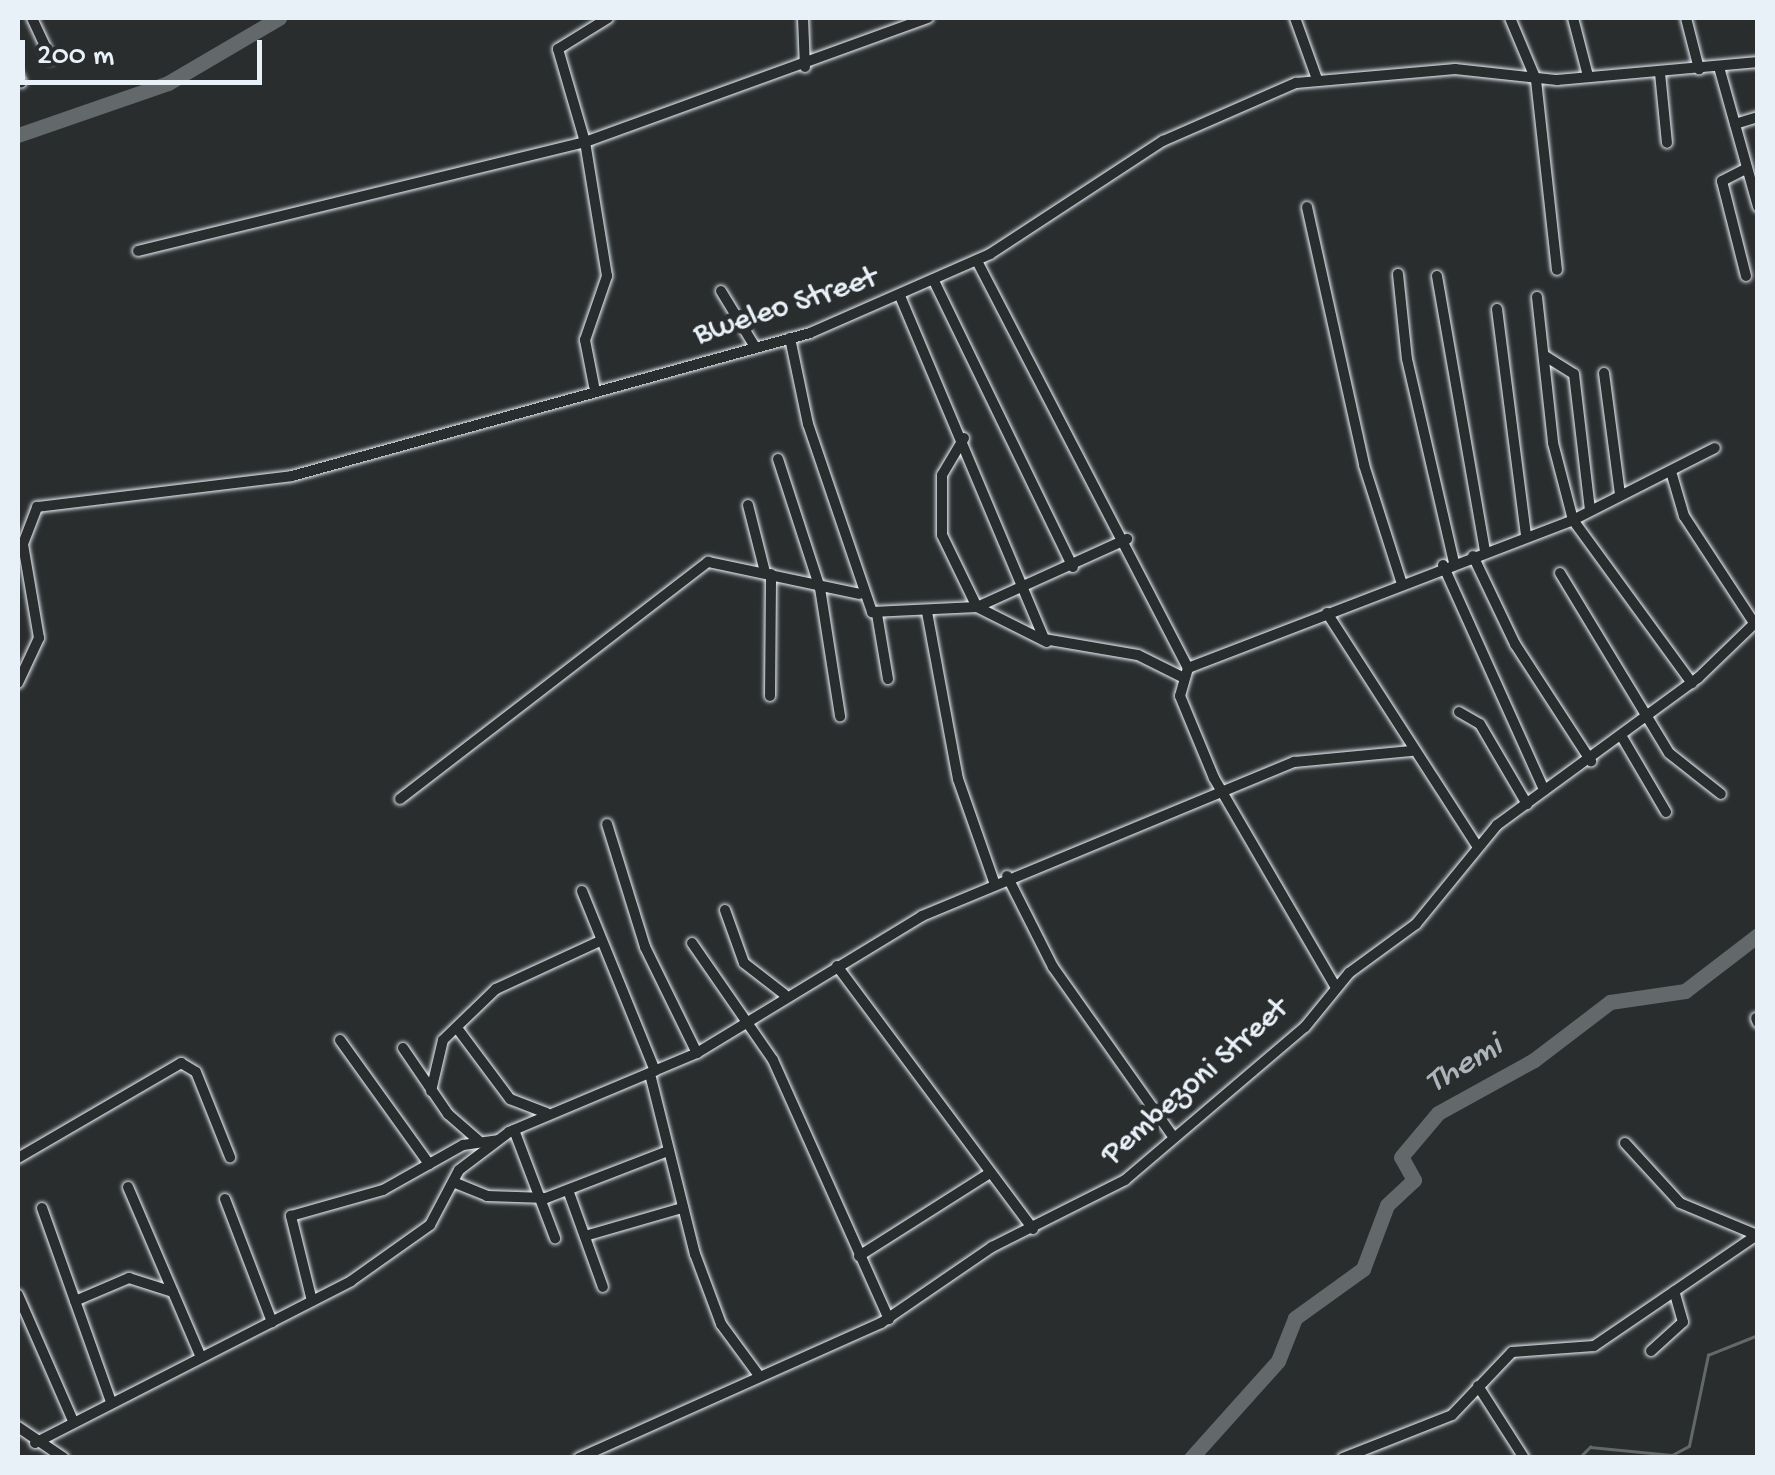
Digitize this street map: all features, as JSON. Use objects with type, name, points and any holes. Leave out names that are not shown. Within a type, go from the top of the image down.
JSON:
[{"type":"street","points":[[32,18],[51,59]]},
{"type":"street","points":[[594,386],[586,340],[607,276],[585,142],[558,49],[608,18]]},
{"type":"street","points":[[803,18],[804,67]]},
{"type":"street","points":[[138,251],[585,142],[804,67],[928,18]]},
{"type":"street","points":[[1296,18],[1317,79]]},
{"type":"street","points":[[1510,18],[1536,80],[1557,270]]},
{"type":"street","points":[[1574,18],[1588,76]]},
{"type":"street","points":[[1686,18],[1699,69]]},
{"type":"street","name":"Bweleo Street","points":[[18,682],[39,638],[20,551],[25,519],[37,506],[292,476],[384,446],[526,418],[594,386],[790,338],[900,296],[977,261],[1164,142],[1317,79],[1455,69],[1536,80],[1758,62]]},
{"type":"street","points":[[1719,67],[1758,206]]},
{"type":"street","points":[[1660,72],[1668,143]]},
{"type":"street","points":[[1735,124],[1758,117]]},
{"type":"street","points":[[1746,168],[1722,180],[1746,276]]},
{"type":"street","points":[[1307,207],[1364,466],[1401,581]]},
{"type":"street","points":[[977,261],[1127,539],[1186,673],[1180,696],[1223,794],[1334,986]]},
{"type":"street","points":[[1398,274],[1407,359],[1449,564],[1544,790]]},
{"type":"street","points":[[1437,276],[1486,550]]},
{"type":"street","points":[[934,281],[1073,567]]},
{"type":"street","points":[[721,291],[755,347]]},
{"type":"street","points":[[900,296],[1030,588],[1048,642]]},
{"type":"street","points":[[1537,297],[1573,520],[1692,683]]},
{"type":"street","points":[[1497,309],[1526,534]]},
{"type":"street","points":[[790,338],[860,594],[877,614],[888,679]]},
{"type":"street","points":[[1545,356],[1574,374],[1590,510]]},
{"type":"street","points":[[1604,374],[1620,495]]},
{"type":"street","points":[[964,438],[942,476],[937,514],[977,606],[1048,642],[1128,653],[1186,673],[1401,581],[1573,520],[1620,495],[1672,475],[1716,448]]},
{"type":"street","points":[[778,459],[820,588],[840,716]]},
{"type":"street","points":[[1672,475],[1684,516],[1756,621]]},
{"type":"street","points":[[748,504],[768,573],[770,696]]},
{"type":"street","points":[[877,614],[977,606],[1030,588],[1127,539]]},
{"type":"street","points":[[1474,556],[1515,644],[1590,760]]},
{"type":"street","points":[[400,799],[691,571],[719,560],[820,588],[860,594]]},
{"type":"street","points":[[1560,572],[1646,719],[1684,770],[1722,794]]},
{"type":"street","points":[[927,612],[956,768],[994,882]]},
{"type":"street","points":[[1327,612],[1411,751],[1477,846]]},
{"type":"street","name":"Pembezoni Street","points":[[579,1458],[757,1373],[888,1320],[1033,1229],[1104,1194],[1305,1028],[1334,986],[1416,924],[1477,846],[1544,790],[1692,683],[1756,621]]},
{"type":"street","points":[[1459,712],[1480,724],[1527,804]]},
{"type":"street","points":[[1622,736],[1666,812]]},
{"type":"street","points":[[26,1441],[312,1301],[426,1229],[453,1182],[514,1130],[546,1113],[697,1052],[784,994],[994,882],[1314,756],[1411,751]]},
{"type":"street","points":[[607,824],[644,947],[697,1052]]},
{"type":"street","points":[[1007,876],[1053,967],[1174,1138]]},
{"type":"street","points":[[582,891],[652,1072],[682,1208],[718,1318],[757,1373]]},
{"type":"street","points":[[725,910],[744,963],[784,994]]},
{"type":"street","points":[[431,1091],[442,1040],[496,990],[600,941]]},
{"type":"street","points":[[692,943],[747,1016],[888,1320]]},
{"type":"street","points":[[838,966],[1033,1229]]},
{"type":"street","points":[[456,1028],[510,1099],[546,1113]]},
{"type":"street","points":[[340,1040],[429,1164]]},
{"type":"street","points":[[403,1048],[431,1091],[478,1140]]},
{"type":"street","points":[[18,1158],[181,1063],[196,1072],[230,1157]]},
{"type":"street","points":[[514,1130],[555,1238]]},
{"type":"street","points":[[312,1301],[290,1243],[291,1216],[383,1190],[478,1140],[498,1140]]},
{"type":"street","points":[[1625,1143],[1680,1203],[1757,1234]]},
{"type":"street","points":[[453,1182],[488,1196],[537,1198],[668,1151]]},
{"type":"street","points":[[859,1256],[990,1174]]},
{"type":"street","points":[[128,1187],[200,1355]]},
{"type":"street","points":[[568,1190],[603,1287]]},
{"type":"street","points":[[225,1199],[272,1322]]},
{"type":"street","points":[[42,1208],[110,1399]]},
{"type":"street","points":[[585,1236],[682,1208]]},
{"type":"street","points":[[1344,1458],[1441,1421],[1512,1352],[1538,1344],[1564,1355],[1585,1351],[1757,1234]]},
{"type":"street","points":[[75,1300],[129,1278],[173,1292]]},
{"type":"street","points":[[1651,1351],[1683,1322],[1674,1292]]},
{"type":"street","points":[[18,1295],[73,1421]]},
{"type":"street","points":[[1478,1386],[1524,1458]]},
{"type":"street","points":[[18,1427],[26,1441],[64,1458]]},
{"type":"street","points":[[617,1442],[624,1458]]},
{"type":"waterway","points":[[18,135],[168,83],[279,18]]},
{"type":"waterway","name":"Themi","points":[[1191,1458],[1278,1361],[1295,1318],[1363,1269],[1387,1205],[1414,1180],[1401,1157],[1438,1113],[1534,1060],[1610,1002],[1685,991],[1758,935]]},
{"type":"waterway","points":[[1579,1458],[1590,1447],[1672,1455],[1689,1446],[1708,1355],[1758,1335]]}]
